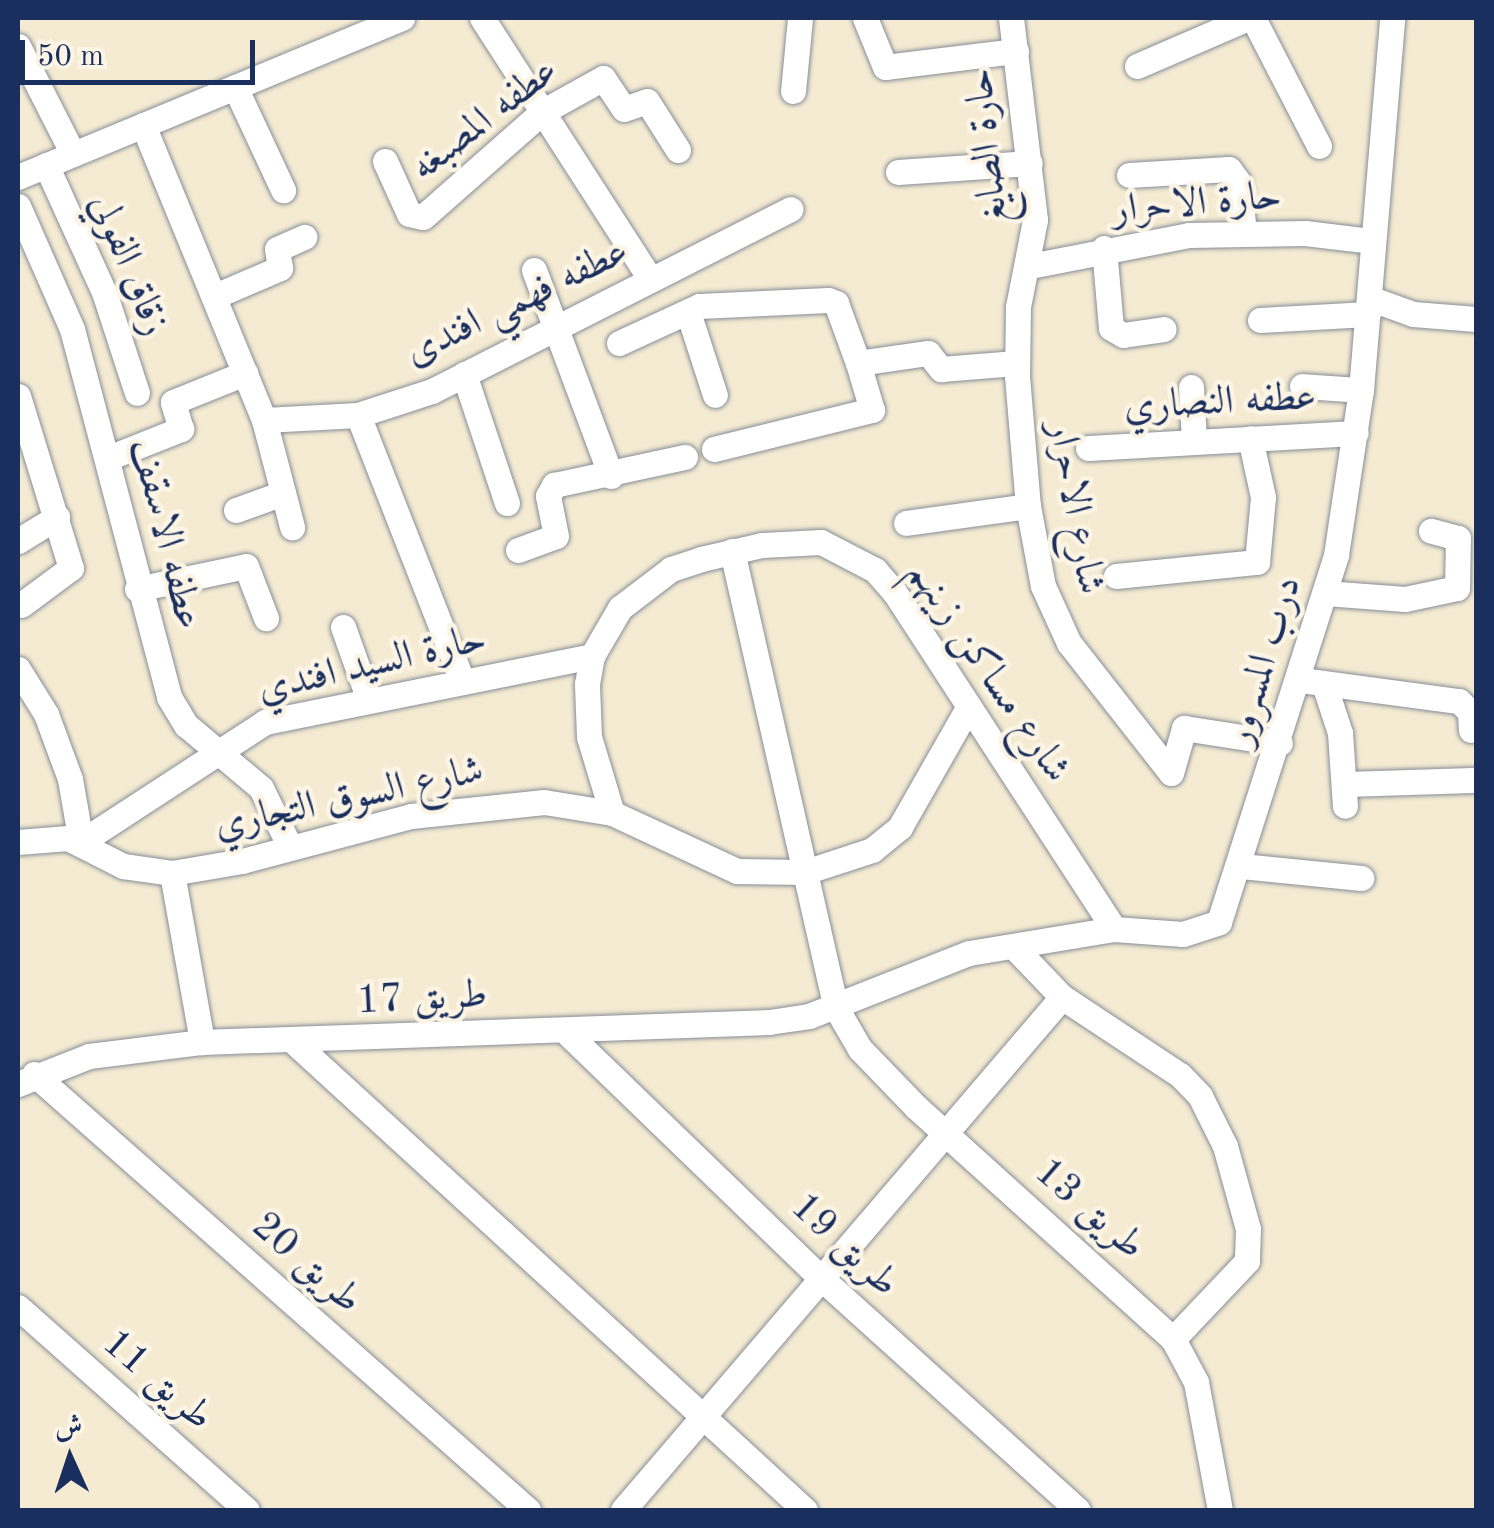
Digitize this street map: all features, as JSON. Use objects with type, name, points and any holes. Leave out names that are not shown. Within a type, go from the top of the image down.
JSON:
[{"type":"street","points":[[18,177],[402,18]]},
{"type":"street","points":[[482,18],[650,279]]},
{"type":"street","points":[[793,90],[800,18]]},
{"type":"street","points":[[865,18],[885,67],[1016,51]]},
{"type":"street","name":"حارة الصايغ","points":[[1012,18],[1036,240],[1030,266]]},
{"type":"street","points":[[1137,66],[1250,18],[1319,146]]},
{"type":"street","name":"درب المسرور","points":[[835,1006],[924,966],[1114,929],[1205,930],[1227,910],[1280,743],[1312,682],[1356,432],[1392,18]]},
{"type":"street","points":[[18,48],[73,154]]},
{"type":"street","name":"عطفه المصبغه","points":[[385,161],[410,214],[423,217],[542,112],[603,78],[624,109],[647,101],[678,150]]},
{"type":"street","points":[[234,87],[283,190]]},
{"type":"street","points":[[143,125],[264,420],[292,527]]},
{"type":"street","points":[[898,172],[1030,163]]},
{"type":"street","name":"زقاق الفولي","points":[[46,165],[104,292],[137,393]]},
{"type":"street","points":[[1129,174],[1230,169],[1239,183],[1244,232]]},
{"type":"street","name":"عطفه الاسقف","points":[[18,206],[72,330],[108,458],[136,589],[176,711],[222,750],[276,808],[290,847]]},
{"type":"street","name":"عطفه فهمي افندى","points":[[264,420],[358,415],[464,374],[555,325],[791,210]]},
{"type":"street","name":"حارة الاحرار","points":[[1030,266],[1104,248],[1244,232],[1372,240]]},
{"type":"street","points":[[215,296],[280,268],[277,249],[304,236]]},
{"type":"street","points":[[1104,248],[1111,328],[1123,335],[1164,329]]},
{"type":"street","name":"شارع الاحرار","points":[[1030,266],[1018,307],[1016,363],[1028,506],[1055,616],[1130,715],[1138,739],[1171,772],[1184,728],[1280,743]]},
{"type":"street","points":[[534,270],[611,476]]},
{"type":"street","points":[[619,344],[688,312],[768,298],[832,300],[874,405],[714,450]]},
{"type":"street","points":[[1260,320],[1369,306],[1476,319]]},
{"type":"street","points":[[688,312],[715,395]]},
{"type":"street","points":[[858,363],[928,353],[941,369],[1016,363]]},
{"type":"street","points":[[108,458],[181,429],[174,402],[245,373]]},
{"type":"street","points":[[464,374],[507,502]]},
{"type":"street","points":[[1302,386],[1361,390]]},
{"type":"street","points":[[1192,388],[1194,441]]},
{"type":"street","points":[[18,396],[71,568],[21,605]]},
{"type":"street","points":[[358,415],[462,682]]},
{"type":"street","name":"عطفه النصاري","points":[[1088,448],[1356,432]]},
{"type":"street","points":[[1116,576],[1257,562],[1263,497],[1250,438]]},
{"type":"street","points":[[518,550],[556,536],[548,490],[684,457]]},
{"type":"street","points":[[236,510],[283,493]]},
{"type":"street","points":[[906,523],[1028,506]]},
{"type":"street","points":[[18,541],[57,517]]},
{"type":"street","points":[[1325,592],[1378,600],[1457,588],[1458,538],[1430,531]]},
{"type":"street","name":"شارع مساكن زينهم","points":[[612,813],[589,738],[592,656],[620,608],[643,586],[670,569],[732,551],[793,541],[849,553],[895,593],[1114,929]]},
{"type":"street","name":"طريق 13","points":[[732,551],[835,1006],[860,1049],[946,1134],[1173,1339],[1196,1382],[1220,1510]]},
{"type":"street","points":[[136,589],[246,566],[266,618]]},
{"type":"street","points":[[344,627],[369,700]]},
{"type":"street","name":"حارة السيد افندي","points":[[80,842],[264,722],[592,656]]},
{"type":"street","points":[[18,669],[46,714],[70,779],[80,842]]},
{"type":"street","points":[[1312,682],[1460,701],[1470,712],[1471,730]]},
{"type":"street","points":[[1312,682],[1340,733],[1346,795],[1472,780]]},
{"type":"street","name":"شارع السوق التجاري","points":[[18,842],[55,836],[80,842],[124,866],[172,873],[460,807],[544,802],[612,813],[737,871],[805,872],[872,850],[900,827],[968,708]]},
{"type":"street","points":[[1242,866],[1280,875],[1361,878]]},
{"type":"street","points":[[172,873],[202,1042]]},
{"type":"street","points":[[1015,948],[1062,996],[1180,1075],[1225,1146],[1248,1229],[1247,1261],[1173,1339]]},
{"type":"street","points":[[623,1510],[1062,996]]},
{"type":"street","name":"طريق 17","points":[[26,1079],[90,1056],[202,1042],[294,1042],[768,1022],[835,1006]]},
{"type":"street","name":"طريق 19","points":[[564,1030],[822,1278],[1078,1510]]},
{"type":"street","points":[[294,1042],[805,1510]]},
{"type":"street","name":"طريق 20","points":[[26,1079],[528,1510]]},
{"type":"street","name":"طريق 11","points":[[18,1308],[247,1510]]}]
